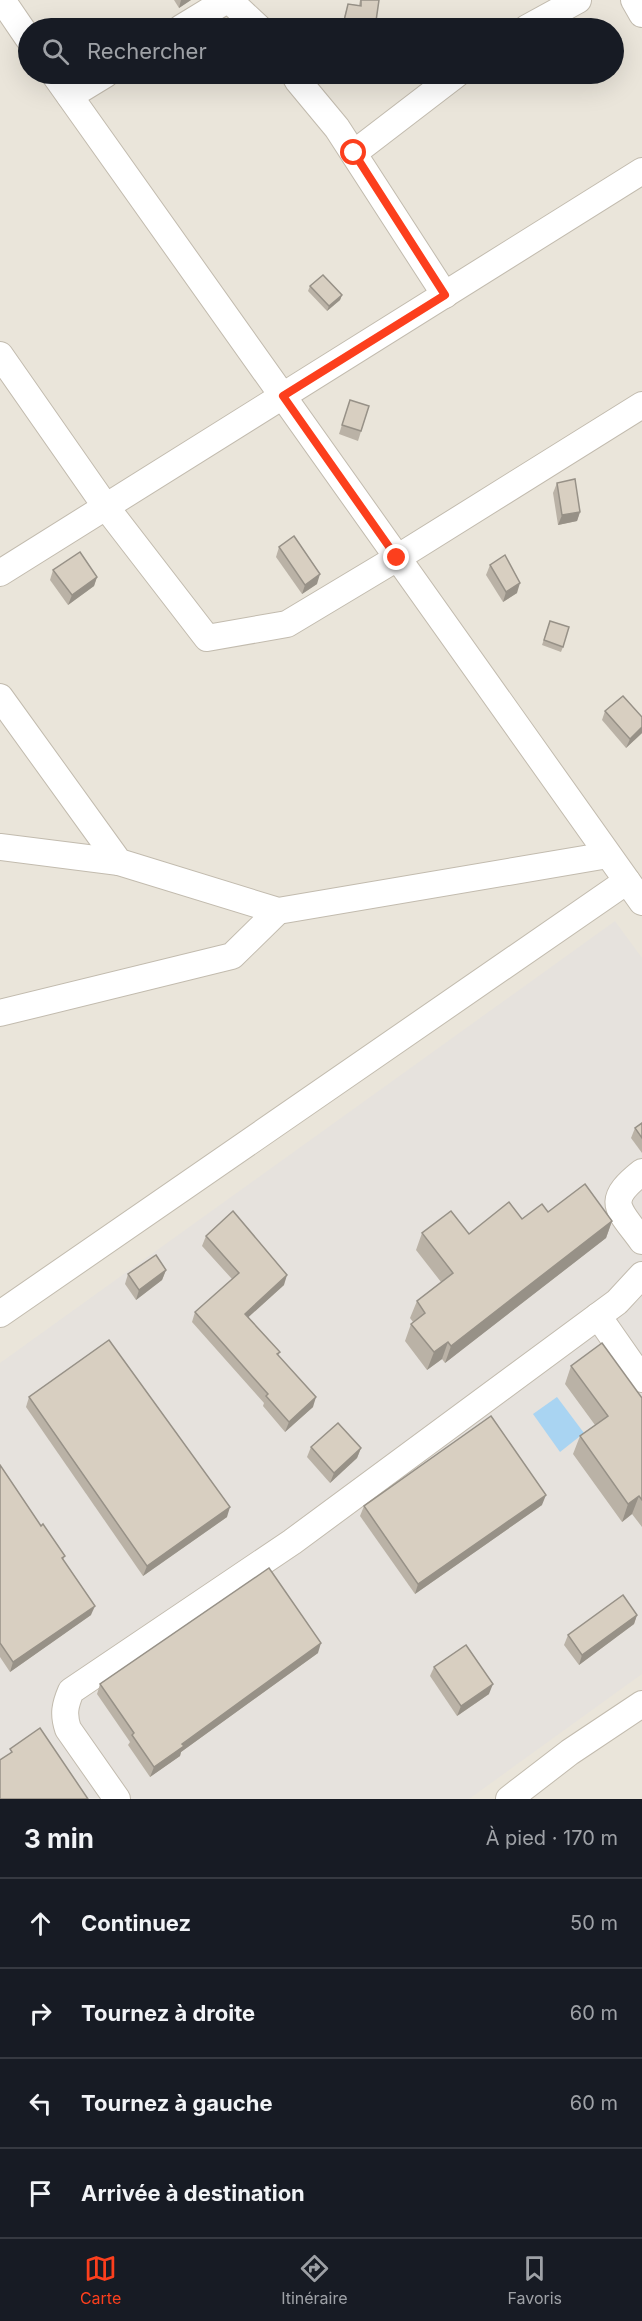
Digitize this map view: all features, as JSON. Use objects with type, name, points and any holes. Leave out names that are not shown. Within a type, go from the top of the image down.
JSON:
[{"type":"street","points":[[2,0],[18,23]]},
{"type":"street","points":[[198,18],[228,0],[248,18]]},
{"type":"street","points":[[545,18],[578,0]]},
{"type":"street","points":[[634,0],[642,14]]},
{"type":"street","points":[[61,84],[642,902]]},
{"type":"street","points":[[70,96],[90,84]]},
{"type":"street","points":[[301,84],[338,128],[445,295]]},
{"type":"street","points":[[354,153],[444,84]]},
{"type":"street","points":[[0,573],[642,171]]},
{"type":"street","points":[[0,354],[106,507],[207,638],[287,624],[642,405]]},
{"type":"street","points":[[0,697],[119,862]]},
{"type":"street","points":[[0,847],[119,862],[278,911],[608,855]]},
{"type":"street","points":[[0,1314],[627,881]]},
{"type":"street","points":[[0,1013],[232,956],[278,911]]},
{"type":"street","points":[[642,1172],[626,1184],[618,1197],[618,1208],[642,1241]]},
{"type":"street","points":[[117,1799],[68,1729],[64,1716],[71,1692],[292,1542],[617,1302],[642,1275]]},
{"type":"street","points":[[598,1316],[642,1379]]},
{"type":"street","points":[[509,1799],[570,1752],[642,1704]]},
{"type":"shaded area","points":[[0,0],[642,0],[642,1799],[0,1799]]},
{"type":"shaded area","points":[[615,921],[642,958],[642,1674],[469,1799],[0,1799],[0,1363]]},
{"type":"water","points":[[557,1397],[584,1433],[560,1452],[533,1414]]},
{"type":"building","points":[[361,0],[379,0],[376,18],[345,18],[348,4],[361,6]]},
{"type":"building","points":[[323,275],[342,295],[329,306],[310,286]]},
{"type":"building","points":[[350,400],[369,406],[361,431],[342,425]]},
{"type":"building","points":[[575,479],[580,512],[562,515],[557,483]]},
{"type":"building","points":[[294,536],[320,574],[305,585],[279,547]]},
{"type":"building","points":[[80,552],[97,577],[72,595],[53,570]]},
{"type":"building","points":[[505,555],[520,583],[506,592],[490,565]]},
{"type":"building","points":[[550,621],[569,627],[563,647],[544,640]]},
{"type":"building","points":[[623,696],[642,717],[642,727],[630,739],[605,711]]},
{"type":"building","points":[[642,1123],[642,1138],[635,1128]]},
{"type":"building","points":[[585,1184],[612,1221],[451,1346],[448,1342],[434,1352],[411,1324],[425,1313],[417,1301],[453,1273],[422,1233],[451,1211],[469,1234],[509,1202],[522,1219],[542,1204],[548,1212]]},
{"type":"building","points":[[233,1211],[287,1275],[245,1314],[280,1352],[277,1354],[316,1397],[289,1422],[266,1396],[268,1394],[195,1312],[239,1273],[206,1236]]},
{"type":"building","points":[[156,1255],[166,1270],[139,1290],[128,1274]]},
{"type":"building","points":[[109,1340],[230,1507],[147,1566],[29,1397]]},
{"type":"building","points":[[602,1343],[642,1398],[642,1500],[639,1496],[628,1504],[580,1436],[608,1416],[571,1366]]},
{"type":"building","points":[[491,1416],[546,1495],[418,1584],[364,1506]]},
{"type":"building","points":[[338,1423],[361,1448],[334,1473],[311,1447]]},
{"type":"building","points":[[0,1465],[41,1526],[43,1524],[65,1556],[62,1558],[95,1606],[13,1662],[0,1643]]},
{"type":"building","points":[[269,1568],[321,1643],[154,1767],[100,1684]]},
{"type":"building","points":[[623,1595],[637,1615],[582,1655],[568,1635]]},
{"type":"building","points":[[466,1645],[493,1684],[461,1706],[434,1667]]},
{"type":"building","points":[[40,1728],[88,1799],[0,1799],[0,1760],[12,1752],[10,1749]]},
{"type":"route","points":[[354,153],[445,295],[283,396],[397,558]]}]
